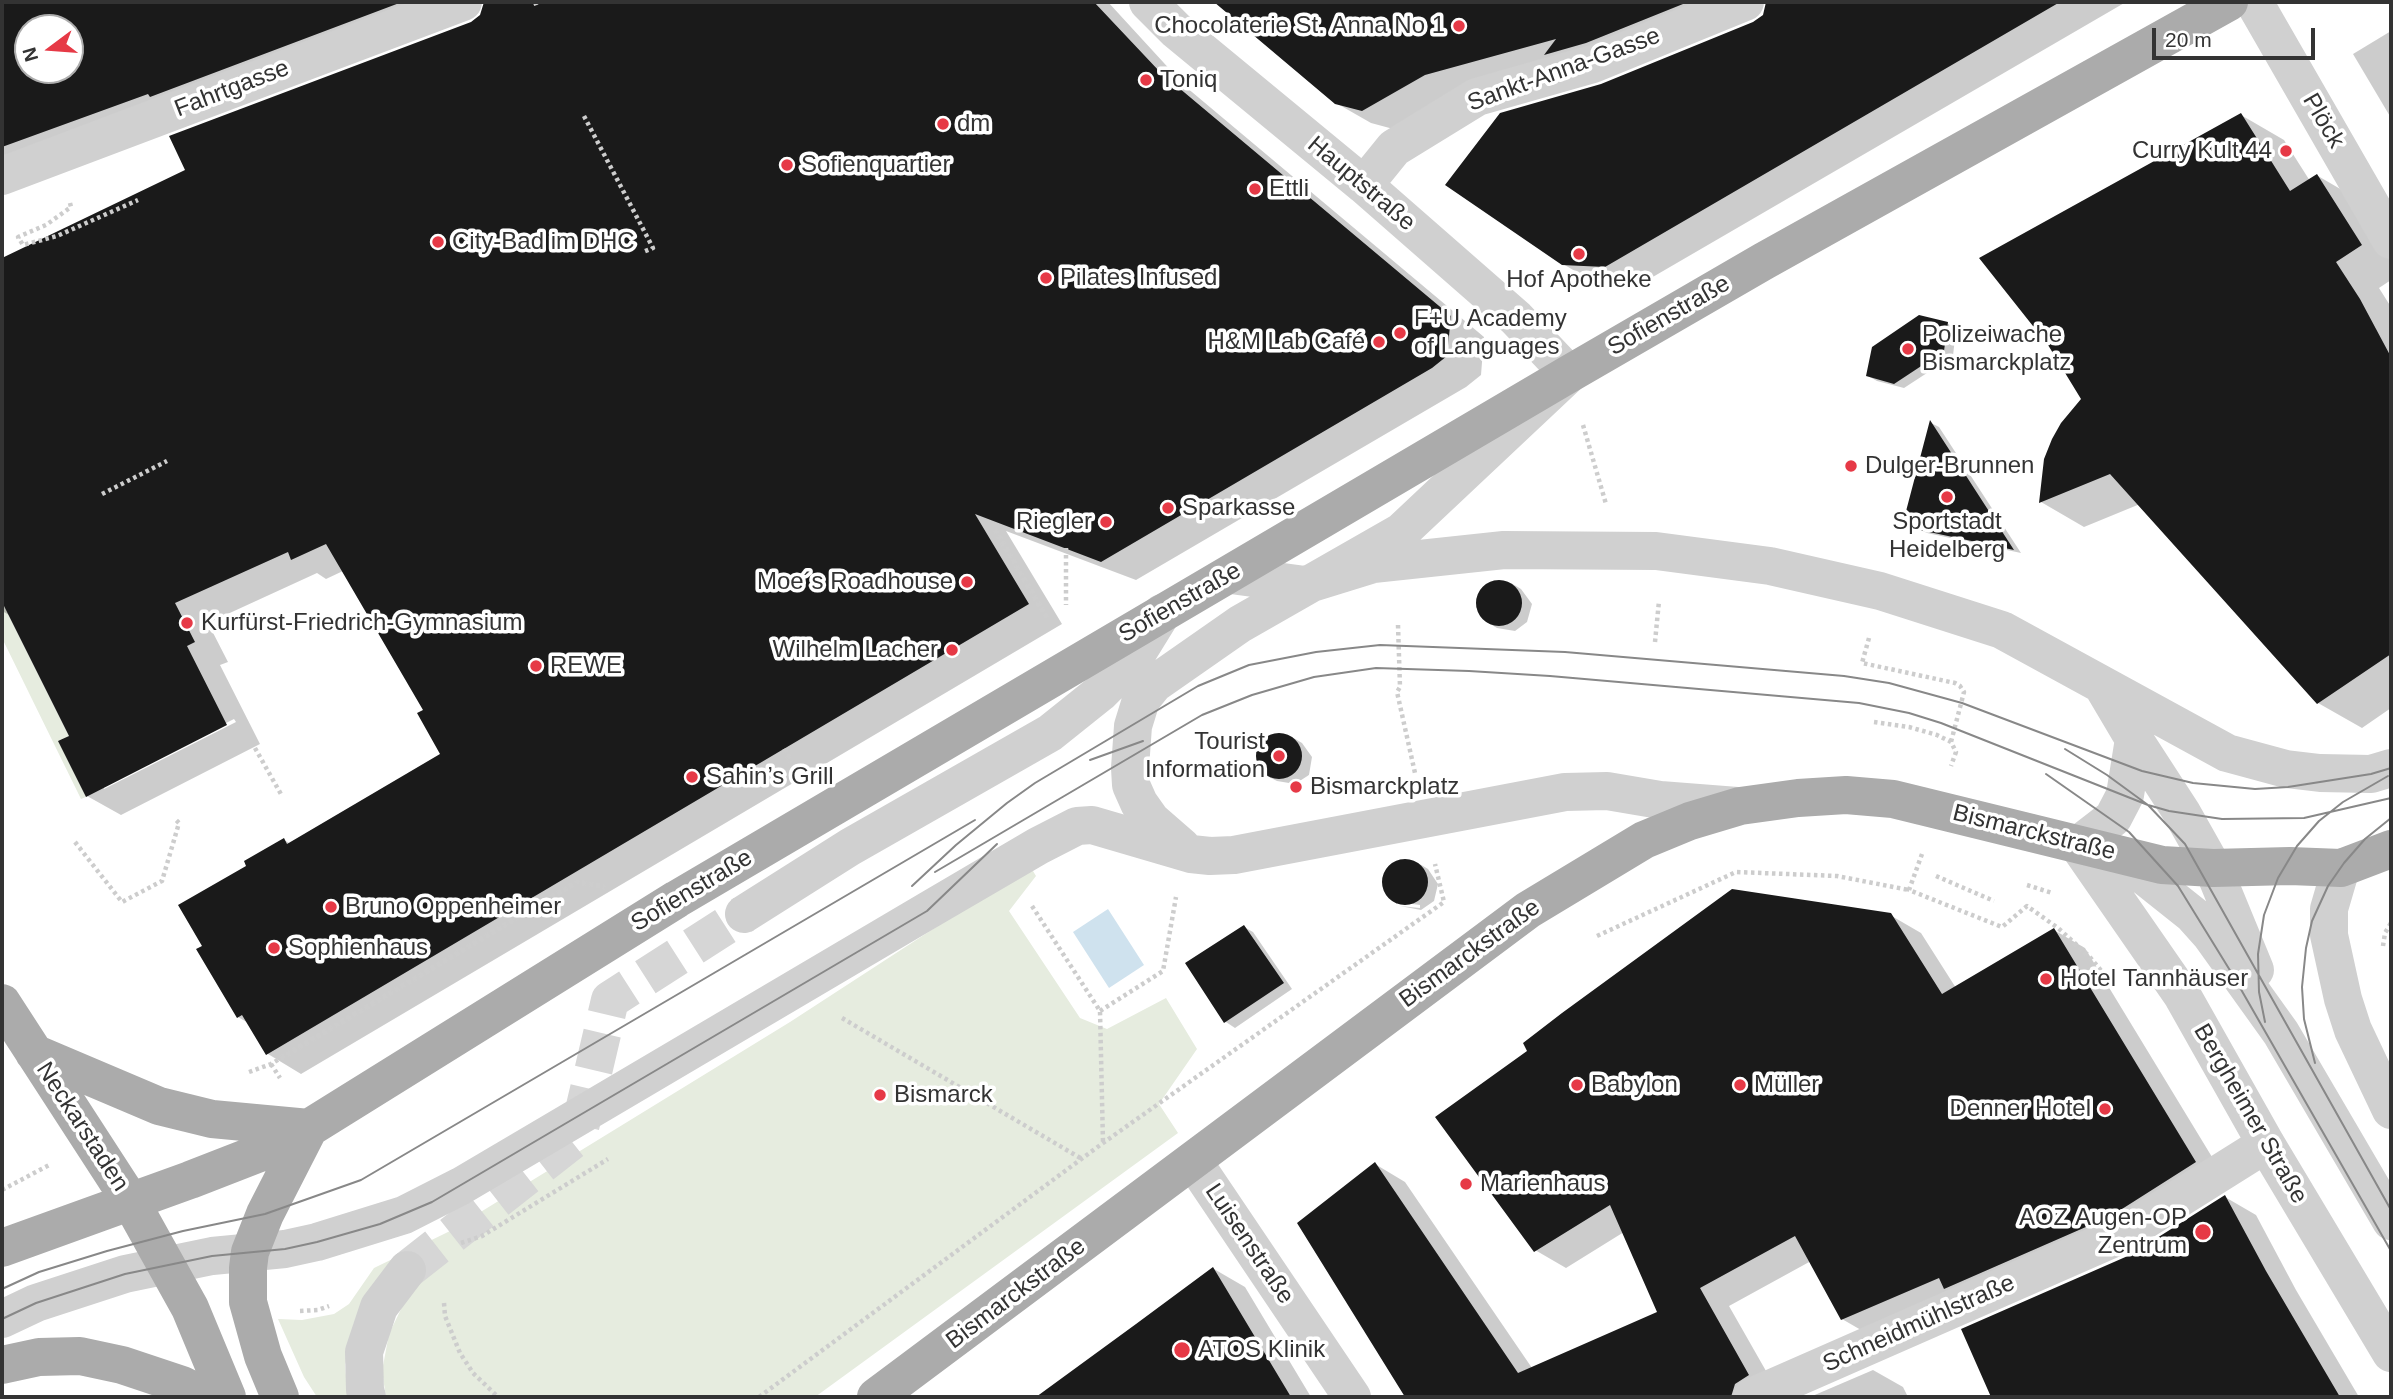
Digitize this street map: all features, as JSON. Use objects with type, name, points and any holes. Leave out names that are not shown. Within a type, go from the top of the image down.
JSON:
[{"type":"main road","name":"Sofienstraße","points":[[5,1246],[262,1152],[309,1128],[677,899],[1569,374],[1753,268],[2230,2]]},
{"type":"main road","name":"Bismarckstraße","points":[[876,1397],[1528,910],[1644,840],[1690,821],[1740,806],[1846,795],[1893,799],[2162,865],[2213,868],[2341,868]]},
{"type":"main road","points":[[2341,868],[2391,849]]},
{"type":"main road","name":"Neckarstaden","points":[[2,1003],[131,1202],[190,1308],[227,1397]]},
{"type":"main road","name":"Neckarstaden","points":[[34,1053],[159,1106],[212,1119],[309,1128]]},
{"type":"main road","points":[[280,1397],[263,1356],[248,1302],[250,1252],[265,1213],[309,1128]]},
{"type":"main road","points":[[2,1365],[61,1355],[80,1356],[122,1365],[182,1385],[206,1397]]},
{"type":"main road","points":[[2,1385],[8,1397]]},
{"type":"street","name":"Fahrtgasse","points":[[2,176],[463,2]]},
{"type":"street","name":"Hauptstraße","points":[[1147,2],[1176,30],[1364,185],[1516,318],[1569,374]]},
{"type":"street","name":"Sankt-Anna-Gasse","points":[[1364,185],[1394,148],[1477,97],[1593,64],[1745,2]]},
{"type":"street","name":"Plöck","points":[[2254,2],[2391,240]]},
{"type":"street","points":[[1191,854],[1151,820],[1139,803],[1132,785],[1132,736],[1141,700],[1154,684],[1240,624],[1401,532],[1569,374]]},
{"type":"street","points":[[1231,575],[1305,585],[1373,564],[1504,550],[1664,552],[1770,566],[1880,591],[2002,630],[2227,753],[2286,769],[2320,773],[2371,774],[2391,768]]},
{"type":"street","points":[[744,914],[850,847],[1050,733],[1100,694],[1133,660],[1163,613]]},
{"type":"street","points":[[2102,685],[2213,868],[2281,1033]]},
{"type":"street","points":[[2134,739],[2125,794],[2113,818],[2078,845],[2144,876],[2193,915],[2210,934],[2281,1033],[2391,1221]]},
{"type":"street","points":[[2,1319],[36,1303],[125,1274],[212,1256],[285,1249],[317,1242],[380,1224],[432,1202],[1027,852],[1077,826],[1092,825],[1191,854],[1234,855],[1565,792],[1607,791],[1660,800],[1740,806]]},
{"type":"street","name":"Bergheimer Straße","points":[[2078,845],[2182,995],[2266,1144],[2391,1353]]},
{"type":"street","points":[[2341,868],[2329,909],[2329,935],[2343,999],[2353,1030],[2391,1110]]},
{"type":"street","name":"Schneidmühlstraße","points":[[1752,1397],[2120,1235],[2266,1144]]},
{"type":"street","name":"Luisenstraße","points":[[1193,1161],[1352,1397]]},
{"type":"street","points":[[367,1397],[365,1352],[368,1340],[379,1307],[407,1270]]},
{"type":"path","points":[[584,116],[653,248],[643,252]]},
{"type":"path","points":[[46,225],[18,237],[23,245],[57,236],[138,200]]},
{"type":"path","points":[[1569,374],[1608,511]]},
{"type":"path","points":[[102,494],[167,461]]},
{"type":"path","points":[[995,530],[1047,618]]},
{"type":"path","points":[[1066,548],[1066,605]]},
{"type":"path","points":[[1398,625],[1400,687]]},
{"type":"path","points":[[1862,663],[1961,686],[1964,692],[1951,742]]},
{"type":"path","points":[[255,748],[282,796]]},
{"type":"path","points":[[784,749],[791,762]]},
{"type":"path","points":[[75,842],[122,902],[162,881],[179,823],[176,820]]},
{"type":"path","points":[[1910,851],[1933,856]]},
{"type":"path","points":[[759,1397],[1104,1143],[1444,902],[1433,854]]},
{"type":"path","points":[[1597,936],[1736,872],[1837,876],[1909,890]]},
{"type":"path","points":[[1936,876],[1994,901]]},
{"type":"path","points":[[271,1064],[577,882]]},
{"type":"path","points":[[2022,884],[2109,909],[2126,911]]},
{"type":"path","points":[[1100,1011],[1163,971],[1177,893]]},
{"type":"path","points":[[1025,896],[1100,1011],[1104,1143]]},
{"type":"path","points":[[2384,953],[2385,933],[2391,923]]},
{"type":"path","points":[[832,1012],[1082,1159]]},
{"type":"path","points":[[444,1292],[445,1316],[460,1353],[473,1373],[498,1397]]},
{"type":"path","points":[[248,1302],[304,1312],[318,1310],[338,1300]]},
{"type":"shaded area","points":[[2,602],[69,736],[59,742],[86,797],[81,799],[2,638]]},
{"type":"shaded area","points":[[1030,866],[1036,876],[1009,911],[1080,1018],[1107,1029],[1166,998],[1197,1049],[1159,1104],[1178,1133],[815,1397],[386,1397],[382,1371],[389,1334],[402,1307],[354,1323],[345,1365],[348,1397],[317,1397],[304,1377],[278,1319],[302,1320],[334,1314],[349,1304],[374,1268],[448,1232],[790,1022]]},
{"type":"water","points":[[1108,909],[1144,965],[1109,988],[1073,932]]},
{"type":"building","points":[[2,2],[402,2],[150,97],[148,94],[2,147]]},
{"type":"building","points":[[484,2],[1094,2],[1160,72],[1451,316],[1447,356],[1432,368],[1101,562],[975,514],[1029,604],[266,1055],[242,1015],[237,1018],[196,949],[202,946],[178,905],[246,866],[244,861],[284,838],[287,844],[440,754],[417,713],[423,710],[326,544],[291,560],[288,552],[175,603],[195,642],[187,646],[227,725],[86,797],[58,741],[69,736],[2,602],[2,258],[185,170],[169,136],[471,22],[480,15]]},
{"type":"building","points":[[1214,2],[1688,2],[1586,43],[1544,55],[1556,39],[1425,75],[1362,111],[1335,104]]},
{"type":"building","points":[[1766,2],[2060,2],[1605,267],[1562,265],[1445,185],[1500,113],[1601,84],[1753,22],[1763,15]]},
{"type":"building","points":[[2241,113],[2290,191],[2317,174],[2362,245],[2336,262],[2360,299],[2391,357],[2391,654],[2317,704],[2110,474],[2039,503],[2044,459],[2052,439],[2061,423],[2081,399],[2048,345],[1979,258]]},
{"type":"building","name":"Polizeiwache Bismarckplatz","points":[[1919,315],[1948,322],[1944,351],[1894,384],[1866,376],[1872,347]]},
{"type":"building","name":"Sportstadt Heidelberg","points":[[1930,420],[2014,550],[1915,529],[1905,515]]},
{"type":"building","points":[[1499,580],[1508,581],[1515,587],[1521,594],[1521,612],[1515,619],[1508,625],[1499,626],[1490,625],[1483,619],[1477,612],[1476,603],[1477,594],[1483,587],[1490,581]]},
{"type":"building","name":"Tourist Information","points":[[1279,733],[1288,734],[1295,740],[1301,747],[1301,765],[1295,772],[1288,778],[1279,779],[1270,778],[1263,772],[1257,765],[1256,756],[1257,747],[1263,740],[1270,734]]},
{"type":"building","points":[[1405,859],[1414,860],[1421,866],[1427,873],[1427,891],[1421,898],[1414,904],[1405,905],[1396,904],[1389,898],[1383,891],[1382,882],[1383,873],[1389,866],[1396,860]]},
{"type":"building","points":[[1732,889],[1891,913],[1942,994],[2054,928],[2196,1162],[2111,1216],[1944,1289],[1939,1278],[1841,1320],[1795,1236],[1700,1288],[1749,1375],[1735,1384],[1731,1397],[1405,1397],[1297,1223],[1375,1162],[1518,1373],[1657,1312],[1610,1205],[1534,1252],[1435,1117],[1527,1051],[1523,1043],[1562,1013]]},
{"type":"building","points":[[1244,925],[1284,983],[1224,1023],[1185,963]]},
{"type":"building","points":[[2225,1195],[2340,1397],[1991,1397],[1961,1329],[2130,1255]]},
{"type":"building","name":"ATOS Klinik","points":[[1213,1267],[1291,1397],[1036,1397],[1136,1324]]},
{"type":"tunnel","points":[[407,1270],[578,1136],[610,1000],[744,914]]},
{"type":"tram line","points":[[912,886],[956,845],[1035,783],[1198,686],[1249,665],[1316,652],[1380,645],[1565,652],[1844,676],[1889,683],[1962,703],[2142,771],[2193,783],[2255,789],[2288,787],[2371,774],[2391,768]]},
{"type":"tram line","points":[[935,872],[1202,715],[1252,695],[1314,677],[1376,668],[1550,676],[1859,703],[1909,713],[1941,723],[2148,805],[2222,819],[2304,818],[2391,798]]},
{"type":"tram line","points":[[1090,760],[1143,741]]},
{"type":"tram line","points":[[2065,749],[2148,805],[2185,844],[2391,1210]]},
{"type":"tram line","points":[[2046,774],[2129,832],[2178,886],[2231,972],[2391,1251]]},
{"type":"tram line","points":[[2265,1022],[2259,992],[2258,954],[2264,915],[2278,878],[2297,846],[2319,821],[2343,802],[2388,776]]},
{"type":"tram line","points":[[2315,1063],[2304,1019],[2302,987],[2312,921],[2328,886],[2344,863],[2365,839],[2391,818]]},
{"type":"tram line","points":[[2,1289],[39,1272],[107,1251],[183,1231],[265,1214],[361,1180],[975,820]]},
{"type":"tram line","points":[[2,1319],[36,1303],[125,1274],[212,1256],[285,1249],[317,1242],[380,1224],[432,1202],[927,911],[997,844]]},
{"type":"place","name":"Chocolaterie St. Anna No 1","points":[[1459,26]]},
{"type":"place","name":"Toniq","points":[[1146,80]]},
{"type":"place","name":"dm","points":[[943,124]]},
{"type":"place","name":"Curry Kult 44","points":[[2286,151]]},
{"type":"place","name":"Sofienquartier","points":[[787,165]]},
{"type":"place","name":"Ettli","points":[[1255,189]]},
{"type":"place","name":"City-Bad im DHC","points":[[438,242]]},
{"type":"place","name":"Hof Apotheke","points":[[1579,254]]},
{"type":"place","name":"Pilates Infused","points":[[1046,278]]},
{"type":"place","name":"F+U Academy of Languages","points":[[1400,333]]},
{"type":"place","name":"H&M Lab Café","points":[[1379,342]]},
{"type":"place","name":"Polizeiwache Bismarckplatz","points":[[1908,349]]},
{"type":"place","name":"Dulger-Brunnen","points":[[1851,466]]},
{"type":"place","name":"Sportstadt Heidelberg","points":[[1947,497]]},
{"type":"place","name":"Sparkasse","points":[[1168,508]]},
{"type":"place","name":"Riegler","points":[[1106,522]]},
{"type":"place","name":"Moe´s Roadhouse","points":[[967,582]]},
{"type":"place","name":"Kurfürst-Friedrich-Gymnasium","points":[[187,623]]},
{"type":"place","name":"Wilhelm Lacher","points":[[952,650]]},
{"type":"place","name":"REWE","points":[[536,666]]},
{"type":"place","name":"Tourist Information","points":[[1279,756]]},
{"type":"place","name":"Sahin’s Grill","points":[[692,777]]},
{"type":"place","name":"Bismarckplatz","points":[[1296,787]]},
{"type":"place","name":"Bruno Oppenheimer","points":[[331,907]]},
{"type":"place","name":"Sophienhaus","points":[[274,948]]},
{"type":"place","name":"Hotel Tannhäuser","points":[[2046,979]]},
{"type":"place","name":"Babylon","points":[[1577,1085]]},
{"type":"place","name":"Müller","points":[[1740,1085]]},
{"type":"place","name":"Bismarck","points":[[880,1095]]},
{"type":"place","name":"Denner Hotel","points":[[2105,1109]]},
{"type":"place","name":"Marienhaus","points":[[1466,1184]]},
{"type":"place","name":"AOZ Augen-OP Zentrum","points":[[2203,1232]]},
{"type":"place","name":"ATOS Klinik","points":[[1182,1350]]}]
